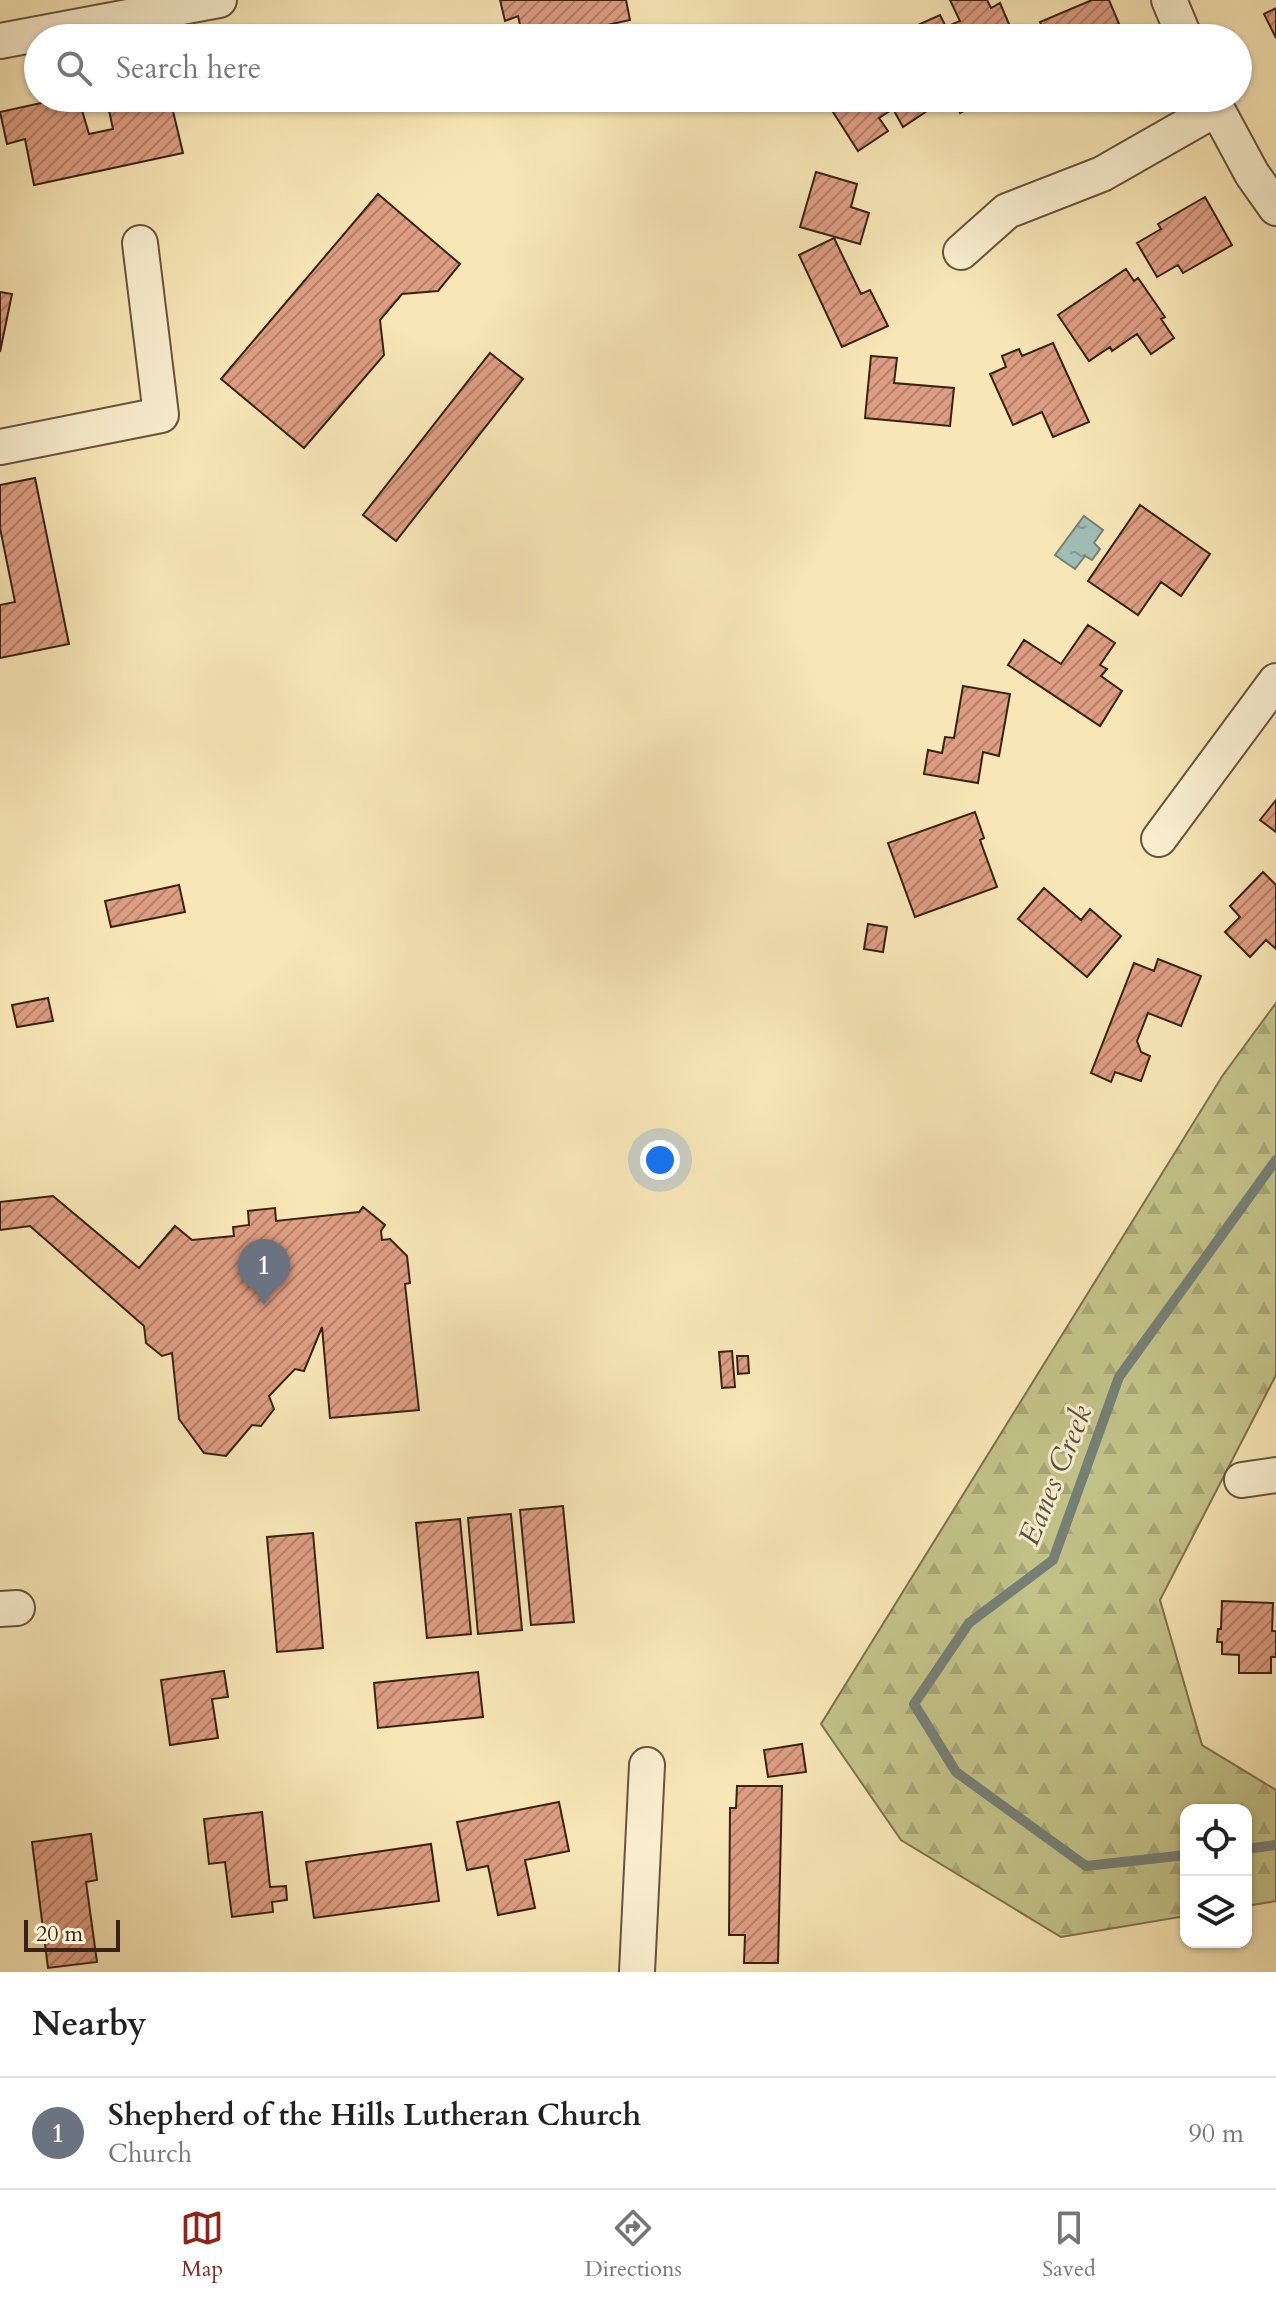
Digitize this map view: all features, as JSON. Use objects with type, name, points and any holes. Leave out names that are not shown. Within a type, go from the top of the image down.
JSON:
[{"type":"street","points":[[91,24],[219,0]]},
{"type":"street","points":[[1169,0],[1179,24]]},
{"type":"street","points":[[0,41],[24,37]]},
{"type":"street","points":[[961,252],[1007,211],[1102,174],[1200,112]]},
{"type":"street","points":[[1217,112],[1252,174],[1276,208]]},
{"type":"street","points":[[0,447],[161,415],[140,243]]},
{"type":"street","points":[[1159,839],[1276,681]]},
{"type":"street","points":[[1242,1480],[1276,1475]]},
{"type":"street","points":[[637,1972],[647,1765]]},
{"type":"green space","points":[[1276,1003],[1276,1375],[1160,1600],[1202,1745],[1276,1790],[1276,1901],[1252,1905],[1252,1804],[1180,1804],[1180,1917],[1061,1937],[901,1840],[821,1724],[1223,1075]]},
{"type":"water","points":[[1084,516],[1103,530],[1094,543],[1100,549],[1092,560],[1085,556],[1075,569],[1055,555]]},
{"type":"building","points":[[500,0],[626,0],[630,20],[612,24],[520,24],[518,16],[505,21]]},
{"type":"building","points":[[950,0],[987,0],[991,8],[1000,3],[1009,24],[953,24],[960,21]]},
{"type":"building","points":[[1092,0],[1109,0],[1119,24],[1041,24]]},
{"type":"building","points":[[1276,8],[1276,38],[1264,14]]},
{"type":"building","points":[[940,15],[944,24],[920,24]]},
{"type":"building","points":[[24,107],[24,112],[82,112],[89,134],[113,129],[109,112],[173,112],[183,153],[34,185],[25,139],[7,144],[0,112]]},
{"type":"building","points":[[833,112],[888,112],[879,118],[888,131],[858,151]]},
{"type":"building","points":[[895,112],[926,112],[903,127]]},
{"type":"building","points":[[816,172],[857,184],[851,207],[869,213],[860,244],[800,227]]},
{"type":"building","points":[[378,194],[460,264],[438,291],[402,294],[380,320],[384,355],[304,448],[221,379]]},
{"type":"building","points":[[1205,197],[1232,245],[1183,273],[1178,265],[1157,277],[1137,243],[1161,229],[1158,224]]},
{"type":"building","points":[[834,238],[861,294],[870,290],[888,326],[842,347],[799,255]]},
{"type":"building","points":[[1126,269],[1134,281],[1138,278],[1165,317],[1161,319],[1174,338],[1151,354],[1137,334],[1112,351],[1110,347],[1089,361],[1058,315]]},
{"type":"building","points":[[0,292],[12,294],[0,352]]},
{"type":"building","points":[[1053,343],[1089,422],[1053,437],[1042,412],[1013,425],[990,374],[1006,367],[1002,356],[1019,349],[1022,356]]},
{"type":"building","points":[[490,353],[523,379],[396,541],[363,515]]},
{"type":"building","points":[[871,356],[897,358],[894,383],[954,388],[950,426],[865,418]]},
{"type":"building","points":[[35,478],[69,644],[0,658],[0,605],[15,602],[0,528],[0,485]]},
{"type":"building","points":[[1140,505],[1210,554],[1181,596],[1161,582],[1138,615],[1088,581]]},
{"type":"building","points":[[1088,625],[1115,643],[1100,665],[1107,669],[1101,676],[1122,691],[1100,726],[1008,665],[1024,640],[1061,664]]},
{"type":"building","points":[[963,686],[1010,694],[999,756],[983,752],[978,783],[924,774],[928,750],[942,753],[945,737],[954,738]]},
{"type":"building","points":[[1276,800],[1276,832],[1260,820]]},
{"type":"building","points":[[975,812],[984,838],[980,840],[997,887],[915,917],[888,843]]},
{"type":"building","points":[[1263,872],[1276,885],[1276,949],[1266,940],[1250,957],[1225,932],[1240,917],[1230,906]]},
{"type":"building","points":[[179,885],[185,912],[111,927],[105,901]]},
{"type":"building","points":[[1044,888],[1081,920],[1090,909],[1121,936],[1087,977],[1018,919]]},
{"type":"building","points":[[868,924],[887,927],[883,952],[864,949]]},
{"type":"building","points":[[1158,959],[1201,976],[1181,1026],[1148,1013],[1137,1041],[1141,1052],[1150,1056],[1141,1081],[1115,1072],[1111,1082],[1091,1073],[1134,963],[1154,971]]},
{"type":"building","points":[[48,998],[53,1021],[17,1027],[12,1005]]},
{"type":"building","points":[[53,1196],[139,1268],[175,1226],[192,1240],[234,1236],[233,1227],[249,1225],[248,1211],[275,1208],[276,1221],[359,1212],[363,1207],[385,1225],[381,1231],[382,1240],[390,1239],[407,1256],[410,1283],[405,1284],[419,1410],[330,1418],[322,1327],[304,1371],[295,1369],[269,1396],[274,1409],[261,1426],[252,1425],[226,1456],[204,1453],[179,1419],[172,1353],[162,1356],[146,1343],[144,1326],[30,1226],[0,1230],[0,1202]]},
{"type":"building","points":[[732,1351],[735,1387],[722,1388],[719,1352]]},
{"type":"building","points":[[737,1356],[748,1356],[749,1373],[738,1374]]},
{"type":"building","points":[[563,1506],[574,1622],[531,1625],[520,1510]]},
{"type":"building","points":[[511,1514],[522,1630],[478,1634],[468,1518]]},
{"type":"building","points":[[460,1519],[471,1634],[427,1638],[416,1523]]},
{"type":"building","points":[[313,1533],[323,1648],[277,1652],[267,1537]]},
{"type":"building","points":[[1222,1601],[1273,1603],[1272,1631],[1276,1631],[1276,1657],[1271,1657],[1271,1673],[1239,1673],[1239,1655],[1222,1654],[1222,1642],[1217,1642]]},
{"type":"building","points":[[224,1671],[228,1697],[212,1699],[218,1738],[170,1745],[161,1680]]},
{"type":"building","points":[[478,1672],[483,1717],[378,1728],[374,1683]]},
{"type":"building","points":[[802,1744],[806,1772],[768,1777],[764,1750]]},
{"type":"building","points":[[737,1786],[782,1786],[778,1963],[744,1963],[745,1935],[729,1935],[730,1808],[736,1808]]},
{"type":"building","points":[[559,1802],[569,1851],[525,1860],[535,1908],[498,1915],[488,1866],[467,1870],[457,1822]]},
{"type":"building","points":[[262,1812],[270,1887],[286,1886],[287,1900],[272,1902],[273,1912],[232,1917],[225,1862],[209,1864],[204,1819]]},
{"type":"building","points":[[91,1834],[97,1880],[86,1882],[97,1962],[48,1968],[32,1842]]},
{"type":"building","points":[[431,1844],[439,1901],[314,1918],[306,1862]]},
{"type":"waterway","name":"Eanes Creek","points":[[1180,1856],[1086,1866],[956,1772],[914,1704],[969,1623],[1053,1560],[1119,1377],[1276,1160]]},
{"type":"waterway","name":"Eanes Creek","points":[[1252,1848],[1276,1845]]},
{"type":"place","name":"Shepherd of the Hills Lutheran Church","points":[[264,1305]]}]
